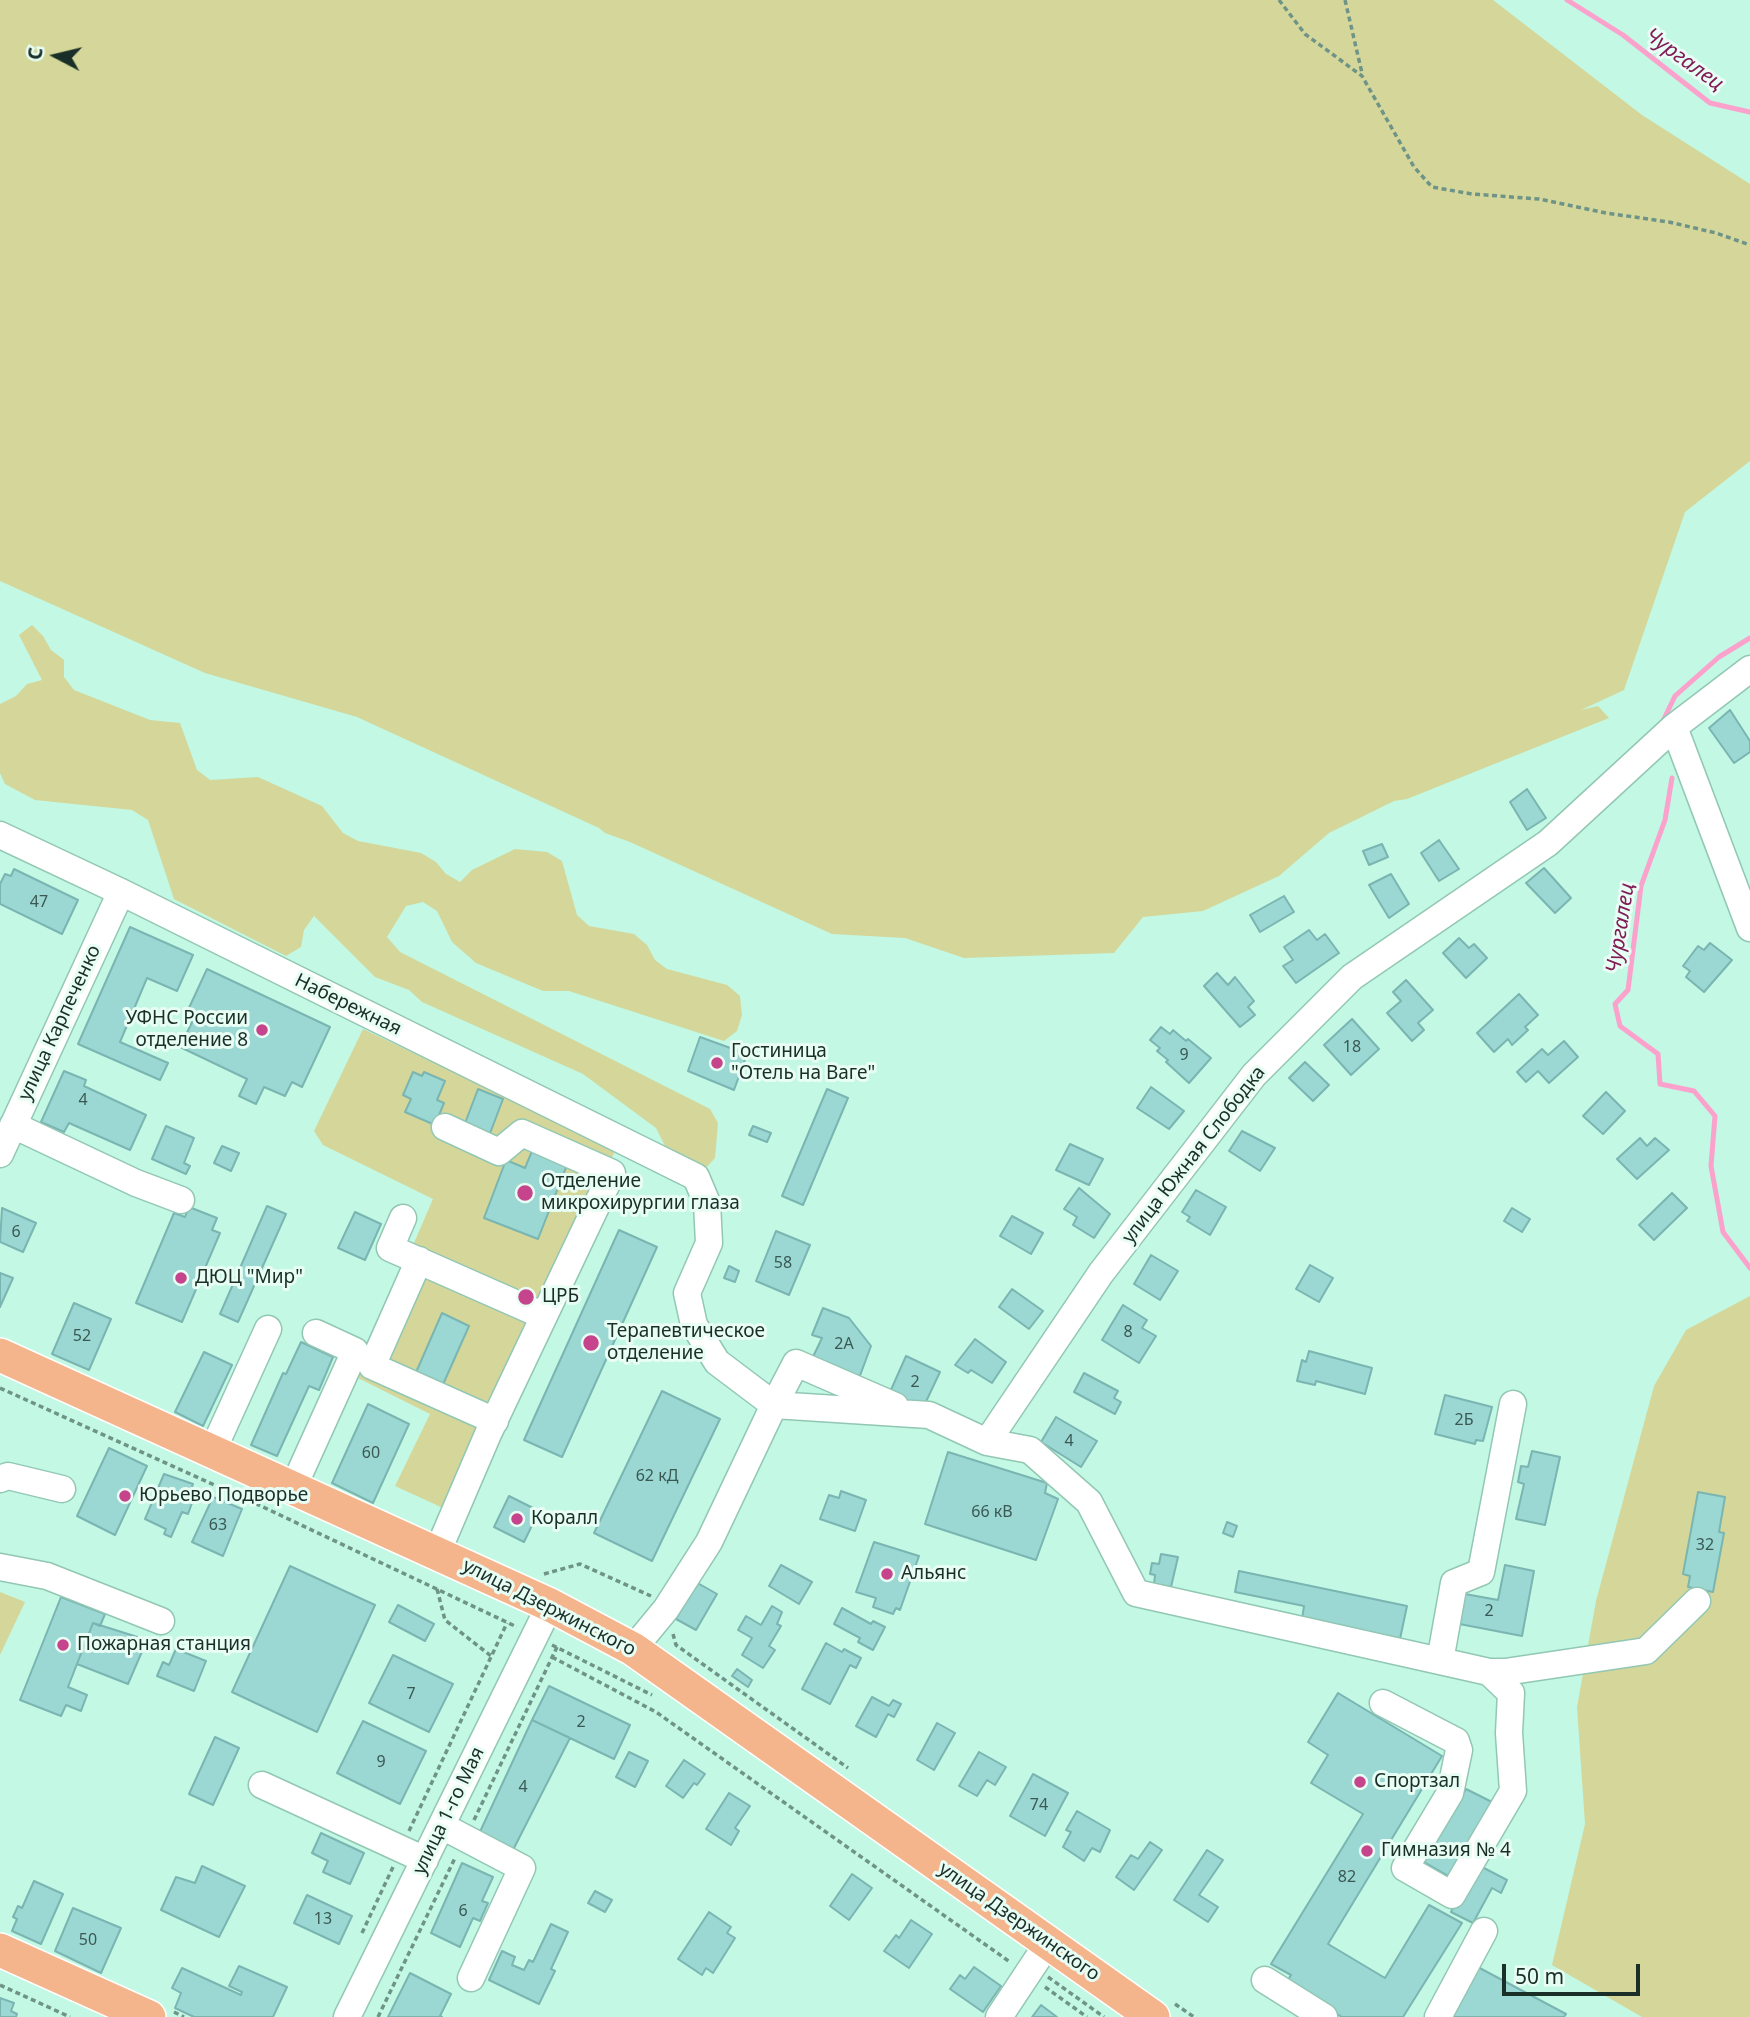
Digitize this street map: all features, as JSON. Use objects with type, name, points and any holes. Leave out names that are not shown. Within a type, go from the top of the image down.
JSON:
[{"type":"main road","name":"улица Дзержинского","points":[[0,1355],[550,1605],[634,1649],[1033,1964],[1153,2017]]},
{"type":"main road","points":[[0,1950],[149,2017]]},
{"type":"street","name":"улица Южная Слободка","points":[[987,1441],[1101,1273],[1254,1075],[1352,976],[1548,843],[1674,727],[1750,669]]},
{"type":"street","points":[[1674,727],[1750,928]]},
{"type":"street","name":"Набережная","points":[[0,835],[121,892],[696,1177],[706,1203],[709,1243],[687,1293],[694,1325],[718,1362],[774,1405]]},
{"type":"street","name":"улица Карпеченко","points":[[5,1136],[121,892]]},
{"type":"street","points":[[437,1553],[495,1421],[612,1173],[522,1133],[499,1152],[445,1127]]},
{"type":"street","points":[[5,1136],[181,1200]]},
{"type":"street","points":[[403,1218],[390,1248],[544,1316]]},
{"type":"street","points":[[419,1260],[372,1366],[495,1421]]},
{"type":"street","points":[[212,1452],[268,1329]]},
{"type":"street","points":[[293,1488],[355,1351],[316,1333]]},
{"type":"street","points":[[634,1649],[666,1609],[709,1542],[796,1363],[912,1413]]},
{"type":"street","points":[[1440,1661],[1454,1583],[1480,1572],[1513,1404]]},
{"type":"street","points":[[774,1405],[929,1415],[987,1441],[1030,1450],[1089,1502],[1136,1592],[1489,1672],[1505,1672],[1646,1651],[1697,1601]]},
{"type":"street","points":[[0,1479],[8,1476],[62,1489]]},
{"type":"street","points":[[0,1567],[47,1576],[161,1621]]},
{"type":"street","name":"улица 1-го Мая","points":[[347,2017],[550,1605]]},
{"type":"street","points":[[1383,1703],[1456,1741],[1459,1750],[1450,1793],[1405,1868],[1452,1895],[1513,1791],[1509,1733],[1511,1693],[1489,1672]]},
{"type":"street","points":[[262,1785],[425,1860]]},
{"type":"street","points":[[442,1826],[522,1868],[471,1978]]},
{"type":"street","points":[[1438,2017],[1485,1931]]},
{"type":"street","points":[[999,2017],[1033,1964]]},
{"type":"street","points":[[1265,1980],[1324,2017]]},
{"type":"path","points":[[1279,0],[1305,34],[1362,75]]},
{"type":"path","points":[[1345,0],[1362,75],[1414,167],[1432,187],[1472,194],[1539,199],[1606,213],[1669,222],[1750,245]]},
{"type":"path","points":[[0,1388],[251,1501],[507,1622],[660,1700]]},
{"type":"path","points":[[437,1589],[445,1620],[491,1656]]},
{"type":"path","points":[[362,1933],[507,1622]]},
{"type":"path","points":[[552,1657],[656,1712],[1033,1964],[1104,2017]]},
{"type":"path","points":[[1033,1964],[1087,2017]]},
{"type":"path","points":[[0,1985],[70,2017]]},
{"type":"green space","points":[[0,0],[1493,0],[1642,115],[1750,184],[1750,461],[1685,512],[1624,690],[1581,710],[1598,706],[1609,718],[1407,799],[1394,801],[1329,833],[1279,876],[1203,911],[1143,917],[1114,953],[964,958],[905,938],[832,934],[605,833],[357,717],[205,673],[0,581]]},
{"type":"green space","points":[[32,625],[43,636],[51,650],[64,660],[64,677],[74,690],[150,720],[180,723],[197,770],[210,780],[258,777],[322,806],[343,833],[358,841],[421,853],[460,882],[472,870],[515,849],[547,852],[562,861],[577,915],[589,926],[634,934],[647,945],[655,960],[667,969],[727,985],[740,996],[742,1015],[737,1031],[724,1041],[569,991],[543,991],[476,963],[452,942],[437,911],[423,902],[406,906],[387,937],[400,952],[710,1109],[718,1123],[715,1158],[704,1170],[671,1158],[656,1128],[583,1074],[422,1002],[409,990],[375,977],[314,916],[304,930],[301,947],[286,956],[174,899],[148,820],[132,810],[35,800],[5,784],[0,773],[0,704],[16,696],[27,684],[42,680],[19,635]]},
{"type":"green space","name":"ЦРБ","points":[[363,1029],[616,1149],[467,1453],[443,1508],[395,1486],[430,1414],[356,1377],[433,1199],[323,1145],[314,1131]]},
{"type":"green space","points":[[1750,1296],[1750,2017],[1642,2017],[1552,1965],[1585,1824],[1577,1707],[1596,1601],[1654,1386],[1686,1330]]},
{"type":"green space","points":[[0,1592],[25,1602],[0,1655]]},
{"type":"building","points":[[1730,710],[1750,741],[1750,752],[1734,763],[1709,728]]},
{"type":"building","points":[[1527,789],[1546,818],[1527,830],[1510,802]]},
{"type":"building","points":[[1439,840],[1459,869],[1439,881],[1421,853]]},
{"type":"building","points":[[1382,844],[1388,857],[1369,865],[1363,851]]},
{"type":"building","points":[[1544,868],[1571,898],[1555,913],[1526,883]]},
{"type":"building","points":[[14,869],[78,900],[62,934],[0,904],[0,884],[5,874],[11,876]]},
{"type":"building","points":[[1391,874],[1409,904],[1389,918],[1369,885]]},
{"type":"building","points":[[1284,896],[1294,912],[1260,932],[1250,915]]},
{"type":"building","points":[[130,927],[193,955],[177,991],[147,978],[120,1042],[168,1063],[160,1080],[78,1044]]},
{"type":"building","points":[[1309,930],[1317,940],[1325,934],[1339,953],[1296,983],[1283,966],[1293,960],[1284,947]]},
{"type":"building","points":[[1459,938],[1469,948],[1474,944],[1487,958],[1466,978],[1443,953]]},
{"type":"building","points":[[1710,943],[1732,960],[1704,992],[1686,977],[1690,971],[1683,966],[1698,946],[1704,950]]},
{"type":"building","points":[[207,969],[330,1027],[302,1087],[292,1082],[285,1096],[264,1087],[256,1104],[239,1096],[247,1079],[180,1047],[196,1014],[188,1010]]},
{"type":"building","points":[[1217,973],[1228,985],[1235,977],[1254,1001],[1248,1007],[1255,1015],[1240,1027],[1204,986]]},
{"type":"building","points":[[1406,980],[1433,1010],[1418,1023],[1424,1030],[1412,1041],[1387,1013],[1401,1001],[1393,992]]},
{"type":"building","points":[[1519,994],[1538,1015],[1525,1027],[1528,1030],[1512,1045],[1508,1039],[1494,1052],[1477,1033]]},
{"type":"building","points":[[1352,1019],[1379,1049],[1351,1075],[1324,1045]]},
{"type":"building","points":[[1161,1027],[1170,1034],[1173,1030],[1186,1041],[1188,1039],[1211,1058],[1189,1083],[1166,1062],[1168,1060],[1157,1051],[1160,1048],[1150,1040]]},
{"type":"building","name":"Гостиница \"Отель на Ваге\"","points":[[700,1037],[747,1054],[734,1090],[688,1071]]},
{"type":"building","points":[[1564,1041],[1578,1057],[1549,1083],[1538,1071],[1526,1082],[1517,1072],[1542,1049],[1548,1055]]},
{"type":"building","points":[[1305,1062],[1329,1085],[1313,1101],[1289,1078]]},
{"type":"building","points":[[64,1071],[86,1080],[84,1086],[146,1115],[130,1150],[69,1123],[64,1132],[41,1122]]},
{"type":"building","points":[[413,1072],[422,1076],[424,1072],[445,1081],[437,1100],[444,1103],[435,1125],[405,1112],[411,1099],[403,1095]]},
{"type":"building","points":[[1151,1087],[1184,1111],[1169,1129],[1137,1108]]},
{"type":"building","points":[[478,1089],[503,1099],[489,1136],[464,1126]]},
{"type":"building","points":[[827,1089],[848,1098],[803,1205],[782,1196]]},
{"type":"building","points":[[1606,1092],[1625,1111],[1603,1134],[1583,1116]]},
{"type":"building","points":[[166,1126],[194,1138],[184,1163],[190,1166],[186,1174],[152,1159]]},
{"type":"building","points":[[753,1126],[771,1133],[767,1142],[749,1135]]},
{"type":"building","points":[[1242,1131],[1275,1148],[1260,1171],[1229,1151]]},
{"type":"building","points":[[1640,1138],[1647,1146],[1655,1138],[1669,1150],[1637,1179],[1617,1159]]},
{"type":"building","points":[[1070,1144],[1103,1159],[1089,1185],[1056,1170]]},
{"type":"building","points":[[222,1146],[239,1153],[231,1171],[214,1163]]},
{"type":"building","name":"Отделение микрохирургии глаза","points":[[532,1151],[567,1165],[538,1239],[484,1218],[506,1160],[525,1168]]},
{"type":"building","points":[[1079,1188],[1110,1214],[1094,1238],[1073,1225],[1077,1217],[1064,1209]]},
{"type":"building","points":[[1196,1190],[1226,1207],[1210,1235],[1187,1221],[1190,1217],[1182,1212]]},
{"type":"building","points":[[1672,1193],[1687,1208],[1654,1240],[1639,1225]]},
{"type":"building","points":[[267,1206],[286,1214],[238,1322],[220,1314]]},
{"type":"building","points":[[189,1207],[217,1218],[212,1230],[220,1233],[182,1322],[136,1303],[174,1213],[185,1217]]},
{"type":"building","points":[[2,1208],[36,1223],[23,1252],[0,1242]]},
{"type":"building","points":[[1512,1208],[1530,1219],[1522,1232],[1504,1221]]},
{"type":"building","points":[[355,1212],[381,1224],[365,1260],[338,1248]]},
{"type":"building","points":[[1012,1216],[1043,1233],[1031,1254],[1000,1236]]},
{"type":"building","name":"Терапевтическое отделение","points":[[619,1230],[657,1247],[562,1457],[524,1440]]},
{"type":"building","points":[[776,1231],[810,1245],[789,1295],[756,1281]]},
{"type":"building","points":[[1151,1255],[1178,1271],[1160,1300],[1134,1284]]},
{"type":"building","points":[[1310,1265],[1333,1278],[1319,1302],[1296,1289]]},
{"type":"building","points":[[729,1266],[739,1271],[735,1282],[724,1278]]},
{"type":"building","points":[[0,1273],[13,1278],[0,1307]]},
{"type":"building","points":[[1012,1289],[1043,1311],[1029,1329],[999,1307]]},
{"type":"building","points":[[74,1303],[111,1319],[89,1370],[52,1354]]},
{"type":"building","points":[[1123,1305],[1147,1320],[1142,1328],[1156,1336],[1139,1363],[1102,1340]]},
{"type":"building","points":[[823,1308],[849,1318],[871,1346],[858,1381],[811,1361],[822,1338],[812,1335]]},
{"type":"building","points":[[442,1313],[469,1326],[441,1389],[414,1377]]},
{"type":"building","points":[[975,1339],[1006,1362],[992,1383],[971,1370],[968,1373],[955,1365]]},
{"type":"building","points":[[301,1342],[333,1357],[319,1390],[309,1386],[277,1456],[251,1445],[283,1373],[286,1374]]},
{"type":"building","points":[[1309,1351],[1372,1368],[1365,1394],[1316,1381],[1315,1385],[1297,1381],[1302,1360],[1306,1362]]},
{"type":"building","points":[[204,1352],[232,1365],[203,1426],[175,1412]]},
{"type":"building","points":[[906,1356],[940,1372],[923,1408],[890,1392]]},
{"type":"building","points":[[1084,1373],[1118,1391],[1114,1398],[1121,1402],[1115,1414],[1074,1392]]},
{"type":"building","points":[[662,1391],[720,1419],[652,1561],[594,1533]]},
{"type":"building","points":[[1445,1395],[1492,1407],[1483,1441],[1476,1440],[1475,1444],[1435,1434]]},
{"type":"building","points":[[368,1404],[409,1424],[373,1503],[332,1483]]},
{"type":"building","points":[[1056,1417],[1097,1441],[1081,1467],[1041,1442]]},
{"type":"building","points":[[109,1448],[147,1466],[115,1535],[77,1516]]},
{"type":"building","points":[[1532,1451],[1560,1457],[1545,1525],[1516,1519],[1524,1484],[1518,1482],[1521,1466],[1528,1467]]},
{"type":"building","points":[[948,1452],[1047,1483],[1045,1493],[1058,1499],[1036,1560],[925,1524]]},
{"type":"building","points":[[164,1474],[193,1484],[187,1501],[192,1503],[188,1514],[182,1512],[171,1537],[164,1534],[166,1529],[145,1519]]},
{"type":"building","points":[[841,1491],[866,1500],[855,1531],[820,1519],[829,1495],[839,1498]]},
{"type":"building","points":[[1698,1492],[1725,1497],[1719,1532],[1724,1533],[1713,1592],[1688,1587],[1690,1576],[1683,1574]]},
{"type":"building","name":"Коралл","points":[[509,1496],[539,1511],[524,1542],[494,1527]]},
{"type":"building","points":[[213,1497],[242,1509],[223,1556],[192,1542]]},
{"type":"building","points":[[1227,1522],[1237,1526],[1233,1537],[1223,1533]]},
{"type":"building","name":"Альянс","points":[[874,1542],[919,1556],[900,1610],[896,1608],[893,1614],[873,1607],[876,1598],[856,1592]]},
{"type":"building","points":[[1161,1554],[1178,1557],[1171,1587],[1154,1584],[1155,1575],[1150,1574],[1152,1563],[1159,1564]]},
{"type":"building","points":[[781,1565],[812,1582],[799,1604],[769,1586]]},
{"type":"building","points":[[1505,1565],[1534,1571],[1522,1636],[1449,1622],[1454,1592],[1498,1600]]},
{"type":"building","points":[[290,1566],[375,1605],[317,1732],[232,1692]]},
{"type":"building","points":[[1239,1571],[1407,1606],[1400,1639],[1302,1619],[1304,1606],[1235,1592]]},
{"type":"building","points":[[694,1581],[717,1594],[696,1630],[676,1619]]},
{"type":"building","name":"Пожарная станция","points":[[61,1597],[105,1614],[100,1626],[93,1623],[68,1687],[87,1695],[81,1711],[66,1705],[61,1716],[20,1700]]},
{"type":"building","points":[[398,1605],[434,1624],[425,1641],[389,1622]]},
{"type":"building","points":[[772,1606],[782,1612],[777,1624],[781,1626],[769,1646],[775,1650],[763,1668],[742,1655],[752,1638],[738,1630],[746,1616],[761,1625]]},
{"type":"building","points":[[842,1608],[871,1624],[873,1621],[885,1627],[873,1650],[858,1642],[860,1638],[834,1624]]},
{"type":"building","points":[[93,1623],[147,1640],[128,1684],[77,1664]]},
{"type":"building","points":[[826,1643],[861,1658],[856,1668],[850,1665],[830,1704],[802,1689]]},
{"type":"building","points":[[176,1649],[206,1661],[194,1691],[157,1676],[163,1662],[169,1665]]},
{"type":"building","points":[[393,1655],[453,1684],[429,1732],[369,1703]]},
{"type":"building","points":[[737,1669],[752,1680],[748,1687],[732,1676]]},
{"type":"building","points":[[549,1686],[630,1725],[614,1759],[532,1720]]},
{"type":"building","points":[[1338,1693],[1442,1756],[1328,1944],[1385,1978],[1429,1905],[1462,1923],[1403,2017],[1342,2017],[1286,1983],[1291,1975],[1271,1964],[1363,1814],[1311,1783],[1328,1755],[1308,1742]]},
{"type":"building","points":[[872,1697],[889,1706],[893,1700],[901,1704],[894,1717],[888,1714],[876,1737],[856,1726]]},
{"type":"building","points":[[532,1720],[570,1738],[512,1852],[478,1836]]},
{"type":"building","points":[[363,1721],[426,1751],[400,1804],[337,1773]]},
{"type":"building","points":[[937,1723],[955,1733],[934,1770],[917,1760]]},
{"type":"building","points":[[215,1737],[239,1748],[213,1805],[189,1794]]},
{"type":"building","points":[[629,1752],[648,1761],[635,1787],[616,1777]]},
{"type":"building","points":[[979,1752],[1006,1767],[995,1785],[987,1780],[977,1796],[959,1786]]},
{"type":"building","points":[[684,1760],[705,1774],[683,1798],[666,1786]]},
{"type":"building","points":[[1033,1774],[1068,1793],[1045,1836],[1010,1816]]},
{"type":"building","points":[[1466,1789],[1494,1803],[1452,1878],[1424,1862]]},
{"type":"building","points":[[729,1793],[750,1806],[735,1828],[739,1831],[731,1845],[706,1829]]},
{"type":"building","points":[[1077,1811],[1110,1830],[1100,1852],[1092,1848],[1084,1861],[1063,1847],[1071,1832],[1066,1830]]},
{"type":"building","points":[[321,1833],[364,1853],[350,1884],[323,1872],[328,1861],[312,1853]]},
{"type":"building","points":[[1150,1842],[1162,1850],[1134,1890],[1116,1877],[1131,1855],[1138,1859]]},
{"type":"building","points":[[1207,1850],[1223,1860],[1199,1895],[1218,1907],[1208,1922],[1174,1900]]},
{"type":"building","points":[[462,1863],[493,1877],[482,1901],[488,1903],[480,1921],[473,1918],[460,1947],[431,1933]]},
{"type":"building","points":[[202,1866],[245,1886],[219,1937],[161,1910],[176,1877],[195,1883]]},
{"type":"building","points":[[1482,1867],[1507,1880],[1501,1893],[1492,1888],[1473,1923],[1451,1912],[1468,1875]]},
{"type":"building","points":[[852,1874],[872,1888],[849,1920],[830,1906]]},
{"type":"building","points":[[34,1881],[63,1894],[41,1944],[12,1931],[17,1919],[13,1917],[18,1906],[22,1908]]},
{"type":"building","points":[[595,1891],[612,1900],[605,1912],[588,1903]]},
{"type":"building","points":[[307,1895],[352,1916],[339,1944],[294,1923]]},
{"type":"building","points":[[73,1908],[121,1928],[101,1973],[55,1951]]},
{"type":"building","points":[[709,1912],[731,1927],[727,1933],[735,1938],[713,1973],[706,1968],[702,1975],[678,1959]]},
{"type":"building","points":[[911,1920],[932,1934],[909,1968],[884,1951],[896,1935],[899,1938]]},
{"type":"building","points":[[551,1924],[568,1932],[551,1969],[555,1971],[539,2004],[489,1980],[502,1951],[515,1957],[512,1965],[524,1970],[529,1960],[533,1962]]},
{"type":"building","points":[[1474,1965],[1566,2014],[1564,2017],[1445,2017]]},
{"type":"building","points":[[239,1966],[287,1987],[273,2017],[194,2017],[175,2008],[181,1993],[172,1988],[182,1968],[241,1995],[242,1992],[229,1986]]},
{"type":"building","points":[[974,1967],[1001,1986],[983,2012],[950,1989],[960,1975],[965,1979]]},
{"type":"building","points":[[410,1973],[451,1994],[440,2016],[442,2017],[388,2017]]},
{"type":"building","points":[[0,1998],[14,2003],[11,2011],[17,2014],[16,2017],[0,2017]]},
{"type":"building","points":[[1041,2005],[1057,2017],[1032,2017]]},
{"type":"waterway","name":"Чургалец","points":[[1567,0],[1623,35],[1710,103],[1750,112]]},
{"type":"waterway","name":"Чургалец","points":[[1662,723],[1675,696],[1719,657],[1750,638]]},
{"type":"waterway","name":"Чургалец","points":[[1672,778],[1665,820],[1641,886],[1628,990],[1615,1004],[1620,1026],[1658,1054],[1660,1084],[1694,1091],[1715,1116],[1711,1166],[1723,1232],[1750,1268]]},
{"type":"place","name":"УФНС России отделение 8","points":[[262,1030]]},
{"type":"place","name":"Гостиница \"Отель на Ваге\"","points":[[717,1063]]},
{"type":"place","name":"Отделение микрохирургии глаза","points":[[525,1193]]},
{"type":"place","name":"ДЮЦ \"Мир\"","points":[[181,1278]]},
{"type":"place","name":"ЦРБ","points":[[526,1297]]},
{"type":"place","name":"Терапевтическое отделение","points":[[591,1343]]},
{"type":"place","name":"Юрьево Подворье","points":[[125,1496]]},
{"type":"place","name":"Коралл","points":[[517,1519]]},
{"type":"place","name":"Альянс","points":[[887,1574]]},
{"type":"place","name":"Пожарная станция","points":[[63,1645]]},
{"type":"place","name":"Спортзал","points":[[1360,1782]]},
{"type":"place","name":"Гимназия № 4","points":[[1367,1851]]}]
